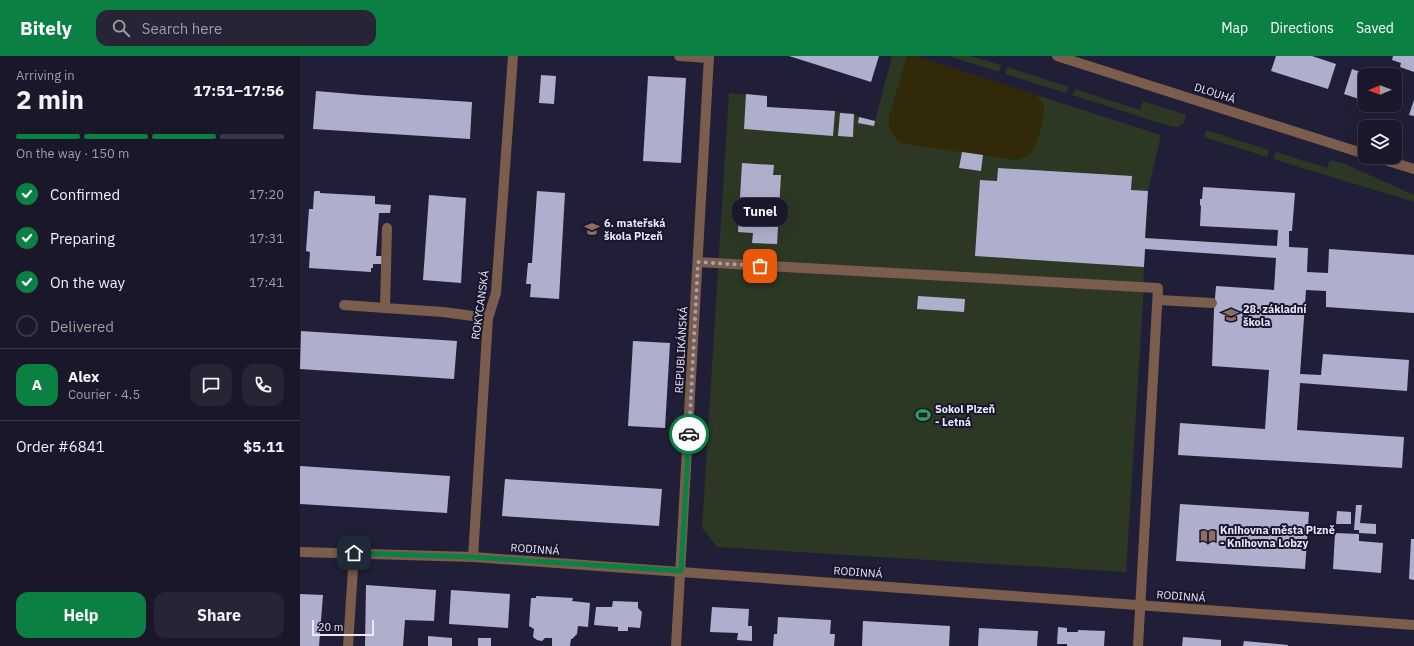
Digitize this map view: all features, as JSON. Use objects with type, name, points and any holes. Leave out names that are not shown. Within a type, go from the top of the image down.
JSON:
[{"type":"street","name":"ROKYCANSKÁ","points":[[473,557],[488,318],[496,293],[512,56]]},
{"type":"street","points":[[679,56],[709,57]]},
{"type":"street","name":"DLOUHÁ","points":[[1057,56],[1358,152]]},
{"type":"street","name":"REPUBLIKÁNSKÁ","points":[[676,646],[709,57]]},
{"type":"street","points":[[1398,164],[1414,169]]},
{"type":"street","points":[[385,308],[387,228]]},
{"type":"street","points":[[698,262],[1158,288],[1159,300],[1138,646]]},
{"type":"street","points":[[1159,300],[1212,303]]},
{"type":"street","points":[[344,305],[444,312],[488,318]]},
{"type":"street","name":"RODINNÁ","points":[[300,552],[473,557],[1414,625]]},
{"type":"street","points":[[348,646],[354,553]]},
{"type":"green space","name":"Sokol Plzeň - Letná","points":[[892,56],[915,56],[1161,135],[1148,191],[1143,303],[1126,572],[717,547],[702,528],[729,93],[767,96],[767,107],[835,111],[854,114],[859,117],[875,121]]},
{"type":"green space","points":[[948,56],[971,56],[1001,65],[999,72]]},
{"type":"green space","points":[[1007,67],[1069,87],[1066,93],[1005,74]]},
{"type":"green space","points":[[1075,89],[1140,110],[1143,101],[1186,115],[1184,123],[1178,127],[1172,127],[1072,95]]},
{"type":"green space","points":[[1206,130],[1269,150],[1267,157],[1204,137]]},
{"type":"green space","points":[[1276,152],[1327,168],[1330,160],[1345,164],[1414,195],[1414,202],[1273,159]]},
{"type":"sand","points":[[907,56],[915,56],[1036,95],[1043,103],[1044,113],[1038,137],[1032,151],[1025,157],[1016,160],[900,143],[891,131],[889,117]]},
{"type":"building","points":[[789,56],[879,56],[871,82]]},
{"type":"building","points":[[1276,56],[1312,56],[1336,64],[1328,89],[1271,71]]},
{"type":"building","points":[[1393,56],[1414,56],[1414,72],[1400,67],[1401,63],[1392,60]]},
{"type":"building","points":[[1352,69],[1358,71],[1358,99],[1344,94]]},
{"type":"building","points":[[541,75],[556,76],[554,104],[539,103]]},
{"type":"building","points":[[648,76],[686,78],[681,163],[643,161]]},
{"type":"building","points":[[316,91],[472,102],[470,139],[313,129]]},
{"type":"building","points":[[746,94],[767,96],[767,107],[835,111],[833,136],[744,129]]},
{"type":"building","points":[[1414,100],[1414,116],[1409,115]]},
{"type":"building","points":[[840,113],[854,114],[853,137],[838,136]]},
{"type":"building","points":[[859,117],[875,121],[874,126],[858,123]]},
{"type":"building","points":[[962,152],[983,155],[981,171],[959,168]]},
{"type":"building","points":[[742,163],[774,165],[773,175],[781,175],[777,244],[752,243],[753,233],[738,232]]},
{"type":"building","points":[[998,168],[1132,176],[1131,190],[1148,191],[1145,238],[1277,246],[1278,230],[1200,226],[1200,199],[1202,199],[1203,187],[1295,193],[1292,231],[1289,231],[1289,247],[1308,248],[1307,272],[1328,273],[1329,249],[1414,255],[1414,313],[1326,307],[1326,291],[1306,290],[1300,374],[1321,375],[1323,354],[1409,360],[1407,391],[1300,383],[1297,430],[1404,437],[1402,468],[1178,455],[1180,423],[1265,429],[1269,370],[1212,366],[1214,310],[1216,286],[1274,290],[1276,258],[1145,249],[1144,267],[975,256],[980,180],[997,181]]},
{"type":"building","points":[[315,191],[320,191],[320,193],[375,196],[375,204],[391,205],[390,213],[379,213],[376,256],[383,256],[382,264],[373,264],[371,272],[309,268],[310,252],[306,251],[309,209],[313,209]]},
{"type":"building","points":[[537,191],[565,193],[559,299],[530,297],[531,284],[526,284],[528,263],[532,263]]},
{"type":"building","points":[[429,195],[466,198],[461,283],[423,280]]},
{"type":"building","points":[[918,296],[965,299],[964,312],[917,309]]},
{"type":"building","points":[[301,331],[457,341],[454,379],[300,369]]},
{"type":"building","points":[[633,341],[670,343],[665,428],[628,426]]},
{"type":"building","points":[[300,466],[450,476],[447,513],[300,504]]},
{"type":"building","points":[[505,479],[662,489],[659,526],[502,516]]},
{"type":"building","points":[[1180,504],[1309,512],[1305,569],[1176,561]]},
{"type":"building","points":[[1356,505],[1362,505],[1360,523],[1376,524],[1376,534],[1359,533],[1359,530],[1354,530]]},
{"type":"building","points":[[1337,511],[1351,512],[1351,524],[1336,524]]},
{"type":"building","points":[[1335,533],[1359,534],[1359,541],[1383,543],[1381,573],[1333,569]]},
{"type":"building","points":[[1411,539],[1414,539],[1414,580],[1409,579]]},
{"type":"building","points":[[366,585],[436,590],[434,621],[405,620],[403,646],[365,646]]},
{"type":"building","points":[[451,590],[510,594],[508,628],[449,624]]},
{"type":"building","points":[[300,594],[323,595],[319,646],[300,646]]},
{"type":"building","points":[[536,596],[573,598],[572,601],[590,603],[588,627],[578,626],[577,634],[571,639],[570,646],[552,646],[552,638],[545,638],[542,641],[537,640],[533,637],[534,629],[529,626],[531,598],[536,598]]},
{"type":"building","points":[[613,601],[638,602],[638,608],[642,612],[640,628],[628,627],[628,631],[618,631],[618,627],[594,625],[596,607],[612,607]]},
{"type":"building","points":[[712,607],[749,609],[748,626],[752,626],[752,641],[737,640],[738,633],[710,632]]},
{"type":"building","points":[[778,617],[831,620],[830,634],[835,634],[834,646],[773,646],[774,634],[777,634]]},
{"type":"building","points":[[863,621],[950,626],[949,646],[862,646]]},
{"type":"building","points":[[1058,627],[1067,628],[1067,632],[1078,632],[1078,630],[1105,631],[1104,646],[1067,646],[1067,644],[1057,644]]},
{"type":"building","points":[[979,628],[1038,631],[1037,646],[978,646]]},
{"type":"building","points":[[428,636],[452,638],[452,646],[428,646]]},
{"type":"building","points":[[1183,637],[1221,640],[1221,646],[1182,646]]},
{"type":"building","points":[[478,638],[491,638],[491,646],[478,646]]},
{"type":"building","points":[[1244,641],[1288,645],[1288,646],[1243,646]]},
{"type":"way so far","points":[[689,434],[698,262],[760,266]]},
{"type":"place","name":"6. mateřská škola Plzeň","points":[[592,229]]},
{"type":"place","name":"Tunel","points":[[760,266]]},
{"type":"place","name":"28. základní škola","points":[[1231,315]]},
{"type":"place","name":"Sokol Plzeň - Letná","points":[[923,415]]},
{"type":"place","name":"Knihovna města Plzně - Knihovna Lobzy","points":[[1208,536]]},
{"type":"route","points":[[354,553],[473,557],[681,571],[689,434]]}]
